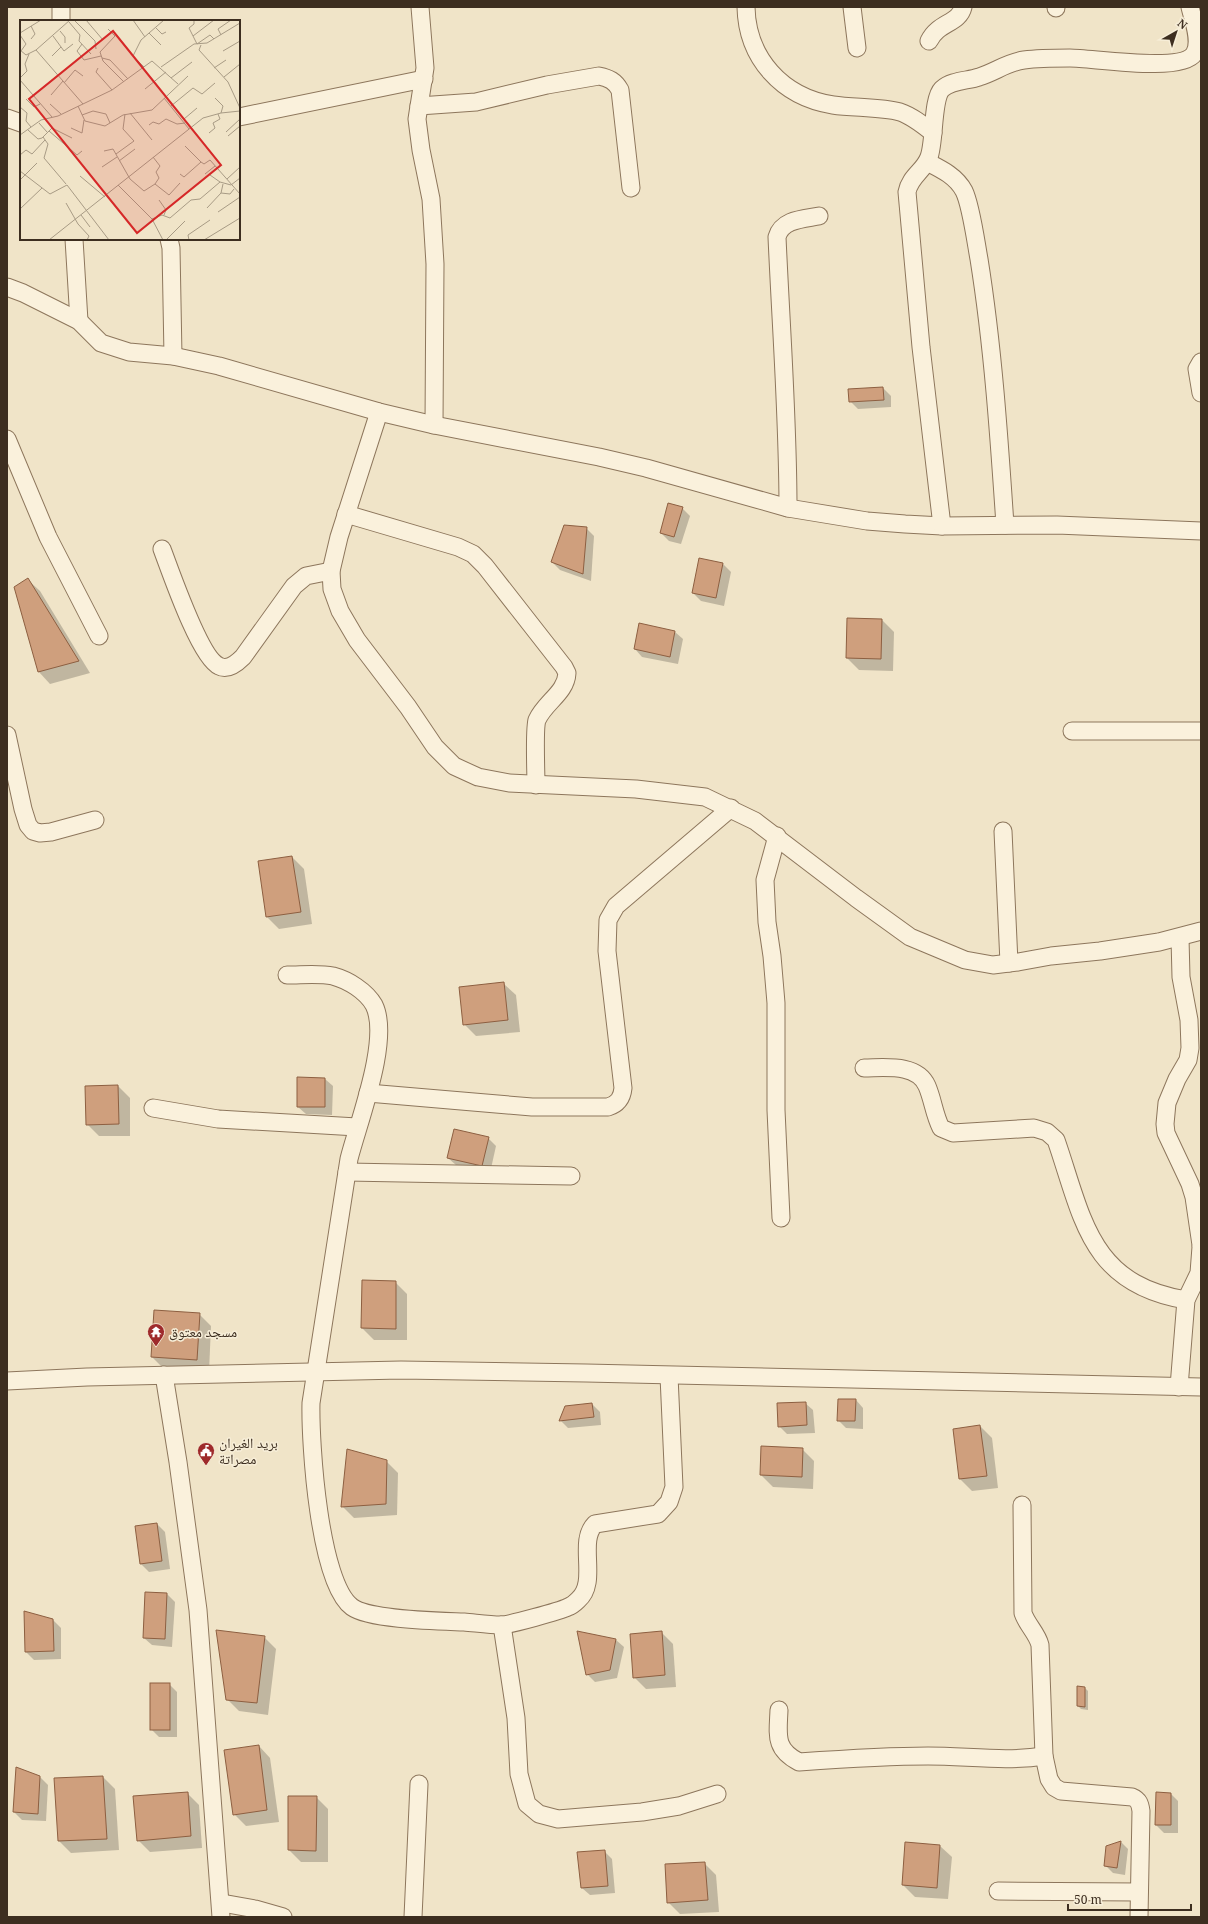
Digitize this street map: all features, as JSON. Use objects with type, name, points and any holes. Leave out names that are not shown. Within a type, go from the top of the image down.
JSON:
[{"type":"street","points":[[61,7],[61,20]]},
{"type":"street","points":[[420,7],[424,79],[419,106],[418,128],[431,199],[434,232],[434,425]]},
{"type":"street","points":[[746,7],[749,32],[754,50],[770,72],[785,86],[801,95],[832,105],[900,112],[917,120],[933,133]]},
{"type":"street","points":[[852,7],[857,48]]},
{"type":"street","points":[[929,41],[936,30],[958,17],[963,7]]},
{"type":"street","points":[[942,526],[921,347],[907,192],[911,179],[927,162],[932,146],[939,94],[948,85],[990,73],[1015,62],[1070,58],[1150,64],[1183,61],[1191,58],[1197,48],[1190,7]]},
{"type":"street","points":[[419,106],[476,102],[547,85],[599,76],[606,77],[612,80],[620,90],[631,188]]},
{"type":"street","points":[[240,117],[424,79]]},
{"type":"street","points":[[7,118],[20,123]]},
{"type":"street","points":[[927,162],[946,172],[958,181],[965,193],[975,237],[986,301],[994,374],[1005,525]]},
{"type":"street","points":[[788,508],[788,461],[781,336],[778,237],[783,225],[789,222],[819,216]]},
{"type":"street","points":[[74,240],[79,321]]},
{"type":"street","points":[[169,240],[171,248],[173,356]]},
{"type":"street","points":[[7,287],[23,293],[79,321],[101,343],[129,352],[173,356],[219,366],[379,412],[434,425],[607,459],[788,508],[867,521],[942,526],[1116,526],[1201,531]]},
{"type":"street","points":[[1201,362],[1197,369],[1201,393]]},
{"type":"street","points":[[379,412],[346,514],[331,571],[332,589],[347,625],[443,756],[454,766],[478,777],[509,783],[680,793],[705,797],[731,808],[755,821],[777,836],[856,898],[910,937],[965,960],[993,965],[1051,956],[1100,951],[1180,938],[1201,931]]},
{"type":"street","points":[[7,439],[48,537],[99,636]]},
{"type":"street","points":[[346,514],[458,547],[473,554],[485,566],[564,667],[567,673],[564,685],[536,722],[536,785]]},
{"type":"street","points":[[162,549],[182,603],[210,660],[219,667],[227,668],[236,664],[243,657],[294,586],[306,576],[331,571]]},
{"type":"street","points":[[1072,731],[1201,731]]},
{"type":"street","points":[[7,735],[23,809],[28,825],[33,831],[40,833],[51,832],[95,820]]},
{"type":"street","points":[[368,1093],[532,1107],[608,1107],[615,1105],[622,1096],[623,1088],[607,951],[608,920],[616,906],[731,808]]},
{"type":"street","points":[[1003,831],[1009,963]]},
{"type":"street","points":[[777,836],[765,880],[767,922],[776,1002],[776,1110],[781,1218]]},
{"type":"street","points":[[1179,1386],[1186,1300],[1198,1273],[1201,1254],[1194,1197],[1190,1184],[1166,1133],[1165,1124],[1170,1093],[1194,1059],[1190,1041],[1189,1020],[1181,978],[1180,938]]},
{"type":"street","points":[[287,975],[332,976],[348,982],[364,993],[374,1005],[379,1021],[379,1038],[368,1093],[357,1127],[347,1172],[314,1372],[311,1402],[310,1438],[322,1535],[340,1592],[351,1606],[366,1614],[434,1621],[502,1625],[568,1608],[579,1600],[586,1585],[589,1558],[588,1540],[590,1530],[595,1524],[658,1514],[669,1502],[674,1487],[669,1376]]},
{"type":"street","points":[[864,1068],[904,1069],[916,1074],[927,1085],[934,1116],[941,1128],[953,1133],[1034,1128],[1052,1135],[1056,1140],[1083,1221],[1099,1251],[1109,1264],[1129,1280],[1146,1288],[1171,1298],[1186,1300]]},
{"type":"street","points":[[153,1108],[218,1119],[357,1127]]},
{"type":"street","points":[[347,1172],[571,1176]]},
{"type":"street","points":[[7,1381],[87,1377],[314,1372],[462,1371],[1201,1387]]},
{"type":"street","points":[[164,1376],[178,1462],[198,1610],[222,1910],[256,1909],[283,1917]]},
{"type":"street","points":[[1022,1505],[1023,1613],[1026,1621],[1038,1638],[1040,1645],[1044,1756],[1049,1779],[1054,1788],[1061,1791],[1132,1797],[1137,1799],[1140,1804],[1141,1811],[1139,1917]]},
{"type":"street","points":[[502,1625],[516,1718],[519,1774],[527,1804],[538,1814],[558,1819],[642,1812],[679,1806],[717,1794]]},
{"type":"street","points":[[779,1710],[780,1746],[788,1756],[799,1762],[880,1757],[929,1756],[1002,1759],[1044,1756]]},
{"type":"street","points":[[413,1917],[419,1784]]},
{"type":"street","points":[[998,1891],[1139,1892]]},
{"type":"building","points":[[883,387],[884,400],[849,402],[848,389]]},
{"type":"building","points":[[668,503],[683,507],[674,537],[660,533]]},
{"type":"building","points":[[564,525],[587,527],[583,574],[551,562]]},
{"type":"building","points":[[699,558],[723,563],[716,598],[692,593]]},
{"type":"building","points":[[28,578],[79,661],[38,672],[14,587]]},
{"type":"building","points":[[847,618],[882,619],[881,659],[846,658]]},
{"type":"building","points":[[639,623],[675,631],[670,657],[634,649]]},
{"type":"building","points":[[292,856],[301,912],[266,917],[258,861]]},
{"type":"building","points":[[504,982],[508,1020],[463,1025],[459,987]]},
{"type":"building","points":[[297,1077],[325,1078],[325,1107],[297,1107]]},
{"type":"building","points":[[118,1085],[119,1124],[86,1125],[85,1086]]},
{"type":"building","points":[[454,1129],[489,1137],[482,1166],[447,1158]]},
{"type":"building","points":[[362,1280],[396,1281],[396,1329],[361,1328]]},
{"type":"building","points":[[154,1310],[200,1313],[197,1360],[151,1357]]},
{"type":"building","points":[[838,1399],[856,1399],[855,1421],[837,1421]]},
{"type":"building","points":[[806,1402],[807,1425],[778,1427],[777,1403]]},
{"type":"building","points":[[592,1403],[594,1417],[559,1421],[565,1406]]},
{"type":"building","points":[[980,1425],[987,1476],[959,1479],[953,1429]]},
{"type":"building","points":[[761,1446],[803,1448],[802,1477],[760,1475]]},
{"type":"building","points":[[347,1449],[387,1460],[386,1504],[341,1507]]},
{"type":"building","points":[[157,1523],[162,1561],[140,1564],[135,1526]]},
{"type":"building","points":[[145,1592],[167,1593],[165,1639],[143,1638]]},
{"type":"building","points":[[24,1611],[53,1619],[54,1651],[25,1652]]},
{"type":"building","points":[[216,1630],[265,1636],[257,1703],[226,1700]]},
{"type":"building","points":[[577,1631],[616,1639],[610,1670],[586,1675]]},
{"type":"building","points":[[662,1631],[665,1675],[633,1678],[630,1634]]},
{"type":"building","points":[[150,1683],[170,1683],[170,1730],[150,1730]]},
{"type":"building","points":[[1077,1686],[1085,1687],[1085,1707],[1077,1706]]},
{"type":"building","points":[[259,1745],[267,1810],[233,1815],[224,1750]]},
{"type":"building","points":[[16,1767],[40,1776],[38,1814],[13,1812]]},
{"type":"building","points":[[103,1776],[107,1839],[58,1841],[54,1778]]},
{"type":"building","points":[[188,1792],[191,1836],[137,1841],[133,1796]]},
{"type":"building","points":[[1156,1792],[1171,1793],[1171,1825],[1155,1825]]},
{"type":"building","points":[[288,1796],[317,1796],[316,1851],[288,1850]]},
{"type":"building","points":[[1121,1841],[1117,1868],[1104,1866],[1106,1846]]},
{"type":"building","points":[[905,1842],[940,1845],[937,1888],[902,1885]]},
{"type":"building","points":[[605,1850],[608,1886],[581,1888],[577,1852]]},
{"type":"building","points":[[705,1862],[708,1900],[667,1903],[665,1864]]},
{"type":"place","name":"مسجد معتوق","points":[[156,1347]]},
{"type":"place","name":"بريد الغيران مصراتة","points":[[206,1466]]}]
